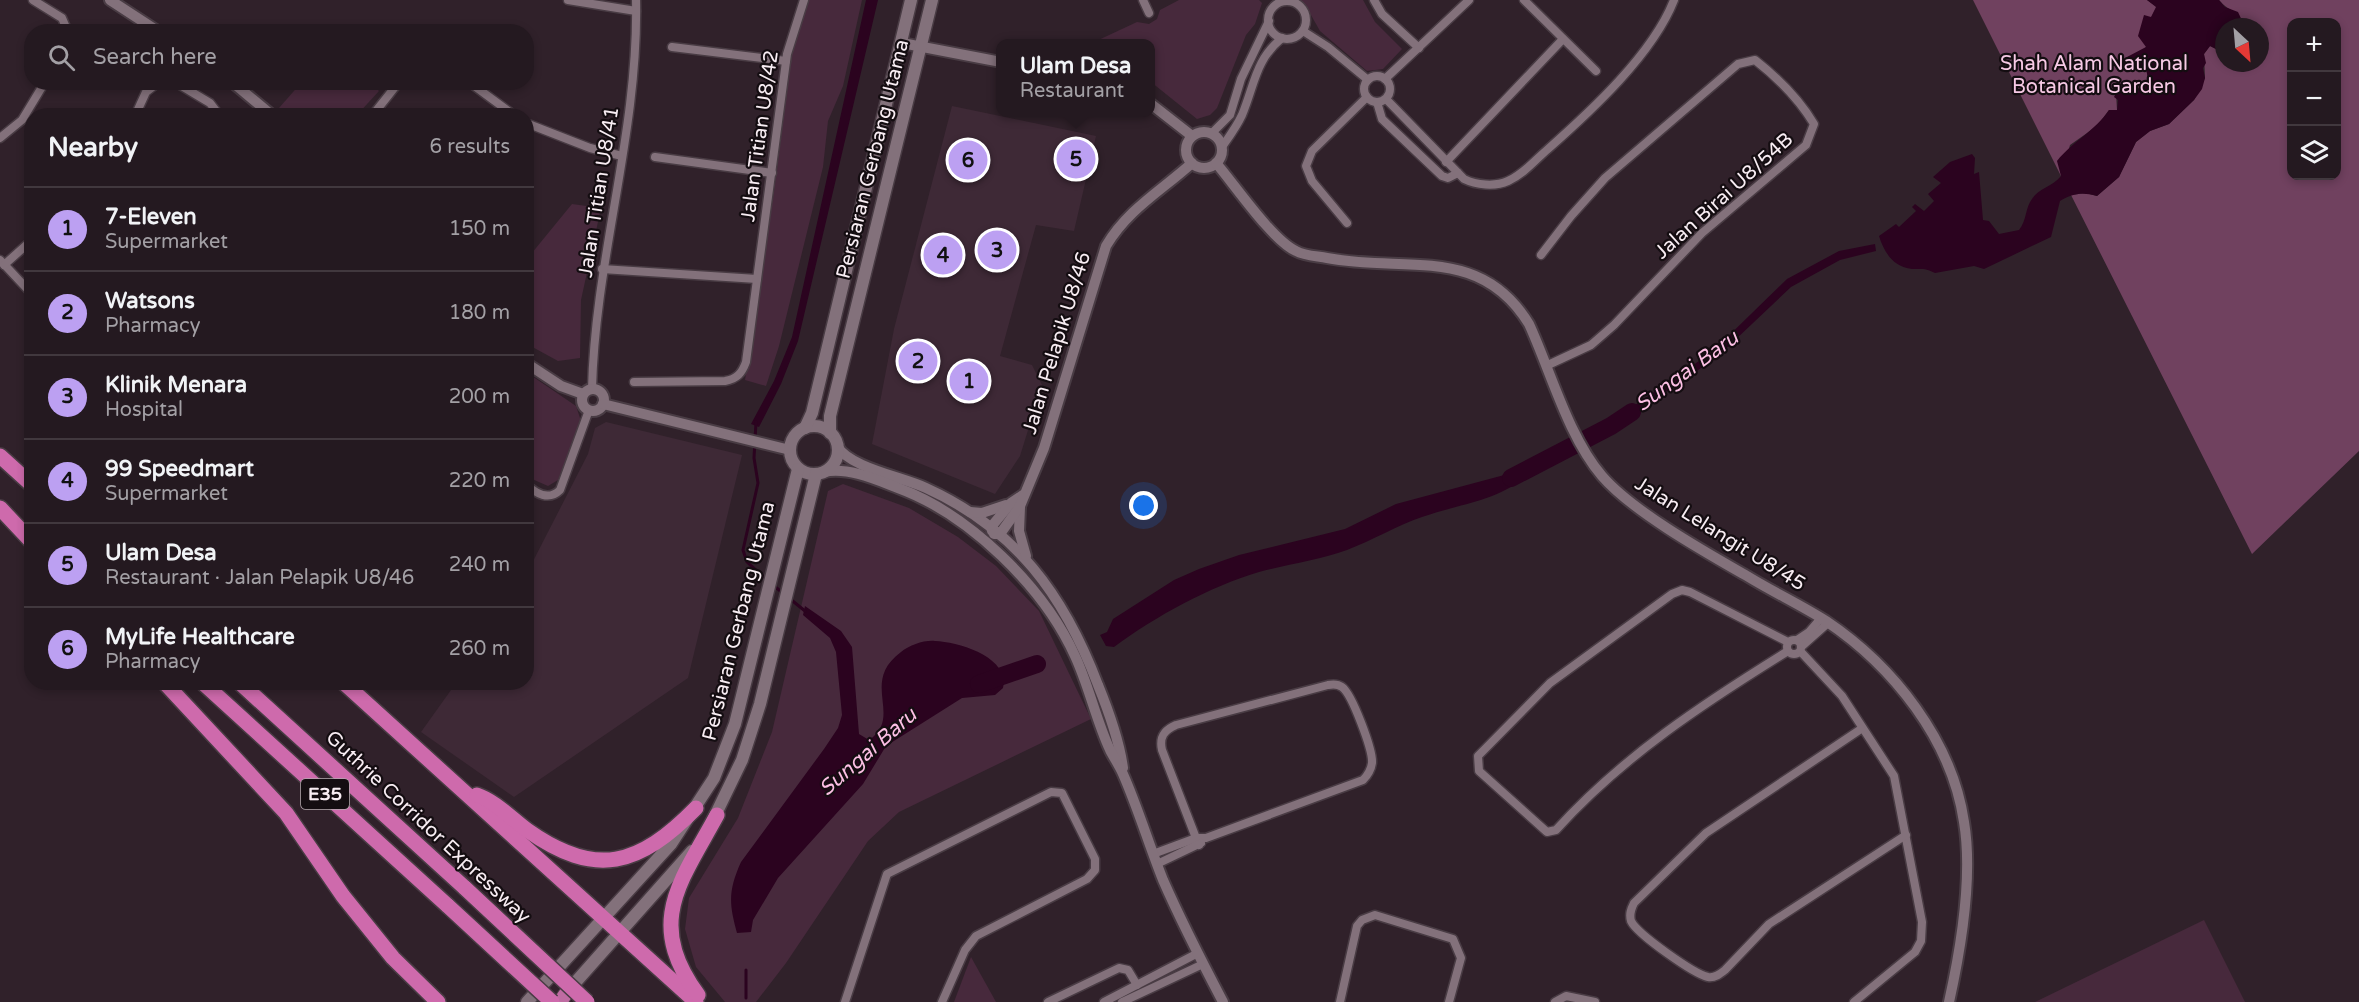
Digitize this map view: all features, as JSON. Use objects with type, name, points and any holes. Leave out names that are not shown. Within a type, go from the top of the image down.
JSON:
[{"type":"highway","points":[[0,456],[24,477]]},
{"type":"highway","points":[[0,499],[24,521]]},
{"type":"highway","points":[[0,508],[24,534]]},
{"type":"highway","points":[[171,690],[286,813],[343,896],[393,958],[438,1002]]},
{"type":"highway","name":"E35","points":[[211,690],[552,1002]]},
{"type":"highway","name":"Guthrie Corridor Expressway","points":[[248,690],[587,1002]]},
{"type":"highway","points":[[351,690],[604,916],[696,1002]]},
{"type":"highway","points":[[463,792],[481,796],[558,850],[576,858],[601,861],[626,858],[645,850],[663,838],[696,808]]},
{"type":"highway","points":[[703,1002],[676,960],[670,944],[670,928],[675,895],[717,815]]},
{"type":"main road","name":"Persiaran Gerbang Utama","points":[[805,428],[812,413],[911,0]]},
{"type":"main road","name":"Persiaran Gerbang Utama","points":[[830,433],[830,416],[932,0]]},
{"type":"main road","points":[[818,427],[830,433],[837,446],[835,461],[820,473],[798,469],[793,463],[790,450],[794,436],[805,428],[818,427]]},
{"type":"main road","name":"Persiaran Gerbang Utama","points":[[527,1002],[671,844],[696,808],[720,765],[731,738],[798,469]]},
{"type":"main road","name":"Persiaran Gerbang Utama","points":[[562,999],[686,859],[717,815],[751,733],[790,579],[820,473]]},
{"type":"street","points":[[33,0],[62,18],[67,24]]},
{"type":"street","points":[[110,0],[147,24]]},
{"type":"street","points":[[568,0],[636,11]]},
{"type":"street","name":"Jalan Titian U8/41","points":[[588,391],[602,269],[634,74],[636,0]]},
{"type":"street","name":"Jalan Titian U8/42","points":[[634,382],[731,380],[739,376],[746,362],[786,61],[790,39],[804,0]]},
{"type":"street","points":[[1143,0],[1149,13]]},
{"type":"street","points":[[1374,0],[1382,14],[1419,48]]},
{"type":"street","points":[[1385,79],[1469,0]]},
{"type":"street","points":[[1524,0],[1596,71]]},
{"type":"street","points":[[1367,97],[1381,100],[1458,173],[1473,183],[1502,183],[1519,175],[1573,128],[1613,86],[1654,38],[1674,0]]},
{"type":"street","points":[[1212,133],[1230,115],[1241,79],[1269,21],[1274,3],[1287,1],[1299,5],[1306,19],[1303,31],[1292,38],[1282,38],[1274,33],[1269,21]]},
{"type":"street","points":[[1303,31],[1328,47],[1368,80]]},
{"type":"street","points":[[1222,147],[1212,133],[1202,131],[1192,136],[1186,149],[1192,163],[1207,168],[1216,163],[1221,156],[1222,147],[1241,117],[1260,62],[1267,50],[1282,38]]},
{"type":"street","points":[[1446,162],[1563,39]]},
{"type":"street","points":[[902,43],[996,61]]},
{"type":"street","points":[[672,46],[786,61]]},
{"type":"street","name":"Jalan Birai U8/54B","points":[[1541,255],[1571,216],[1605,178],[1738,64],[1755,60],[1774,74],[1804,108],[1814,124],[1806,145],[1702,232],[1614,325],[1591,345],[1548,365]]},
{"type":"street","points":[[1367,97],[1365,88],[1368,80],[1377,76],[1385,79],[1390,90],[1381,100],[1382,119],[1442,176],[1448,178],[1458,173]]},
{"type":"street","points":[[29,108],[40,90]]},
{"type":"street","points":[[139,108],[149,90]]},
{"type":"street","points":[[188,90],[210,103],[214,108]]},
{"type":"street","points":[[242,90],[263,108]]},
{"type":"street","points":[[378,108],[393,90]]},
{"type":"street","points":[[480,90],[504,108]]},
{"type":"street","points":[[1347,223],[1312,181],[1306,166],[1312,151],[1367,97]]},
{"type":"street","points":[[1155,107],[1192,136]]},
{"type":"street","points":[[0,138],[24,117]]},
{"type":"street","points":[[534,126],[590,148],[622,156]]},
{"type":"street","points":[[655,157],[772,173]]},
{"type":"street","name":"Jalan Pelapik U8/46","points":[[995,532],[1023,495],[1057,410],[1106,246],[1122,221],[1135,208],[1192,163]]},
{"type":"street","name":"Jalan Lelangit U8/45","points":[[1216,163],[1281,241],[1298,252],[1342,261],[1448,267],[1466,271],[1490,282],[1521,311],[1548,365],[1581,444],[1601,474],[1631,502],[1669,527],[1726,564],[1824,620],[1874,661],[1915,706],[1936,739],[1960,801],[1964,822],[1967,873],[1949,1002]]},
{"type":"street","points":[[24,246],[2,262],[24,285]]},
{"type":"street","points":[[602,269],[757,279]]},
{"type":"street","points":[[534,368],[561,386],[601,392],[603,404]]},
{"type":"street","points":[[588,391],[582,404],[589,410],[597,410],[603,404]]},
{"type":"street","points":[[603,404],[790,450]]},
{"type":"street","points":[[534,489],[551,496],[560,490],[589,410]]},
{"type":"street","points":[[837,446],[847,458],[910,481],[970,512],[1027,560],[1062,605],[1095,690],[1120,744],[1123,774],[1155,859],[1223,1002]]},
{"type":"street","points":[[820,473],[848,471],[904,490],[943,511],[971,531],[1020,575],[1050,611],[1095,690]]},
{"type":"street","points":[[970,512],[990,512],[1015,505],[1027,560]]},
{"type":"street","points":[[971,531],[995,532]]},
{"type":"street","points":[[995,532],[1000,556]]},
{"type":"street","points":[[1824,620],[1795,647],[1722,692],[1625,762],[1556,830],[1547,832],[1536,824],[1482,775],[1478,761],[1478,756],[1558,677],[1661,601],[1682,590],[1690,592],[1795,647],[1842,696],[1861,729],[1894,776],[1922,922],[1921,940],[1910,956],[1854,1002]]},
{"type":"street","points":[[1155,859],[1200,840],[1348,787],[1366,776],[1372,764],[1371,754],[1352,700],[1344,689],[1337,685],[1328,685],[1176,725],[1166,730],[1161,741],[1162,750],[1200,840]]},
{"type":"street","points":[[1861,729],[1706,833],[1634,903],[1630,913],[1632,923],[1651,941],[1706,977],[1715,976],[1725,970],[1774,920],[1906,835]]},
{"type":"street","points":[[844,1002],[887,874],[1051,792],[1062,793],[1095,860],[1095,870],[1087,879],[976,936],[965,950],[942,1002]]},
{"type":"street","points":[[1340,1002],[1357,926],[1362,920],[1375,915],[1453,939],[1461,958],[1449,1002]]},
{"type":"street","points":[[1104,1002],[1198,953]]},
{"type":"street","points":[[1122,1002],[1203,964]]},
{"type":"street","points":[[1048,1002],[1119,968],[1128,970],[1137,985]]},
{"type":"street","points":[[1555,1002],[1566,996],[1595,1002]]},
{"type":"shaded area","points":[[809,0],[862,0],[843,86],[828,121],[823,167],[779,346],[766,386],[745,380],[774,192],[792,53]]},
{"type":"shaded area","points":[[1179,0],[1259,0],[1262,3],[1255,24],[1246,35],[1217,108],[1210,115],[1197,119],[1155,85],[1155,39],[1101,39],[1137,22],[1149,24],[1157,19],[1160,10]]},
{"type":"shaded area","points":[[1298,0],[1363,0],[1375,22],[1402,49],[1383,69],[1367,71],[1320,31],[1307,8]]},
{"type":"shaded area","points":[[295,90],[379,91],[363,108],[279,108]]},
{"type":"shaded area","points":[[952,106],[1096,136],[1074,231],[1036,225],[1000,356],[1032,365],[1042,385],[1020,456],[995,494],[872,444],[894,329]]},
{"type":"shaded area","points":[[572,204],[601,208],[581,300],[580,358],[558,361],[534,348],[534,250]]},
{"type":"shaded area","points":[[534,377],[576,406],[581,421],[558,480],[548,486],[534,480]]},
{"type":"shaded area","points":[[606,422],[742,455],[688,678],[514,797],[421,732],[451,690],[534,690],[534,559],[588,454],[595,428]]},
{"type":"shaded area","points":[[843,484],[909,508],[958,537],[996,566],[1039,611],[1091,719],[899,812],[868,841],[786,963],[756,1002],[725,1002],[696,967],[685,929],[689,898],[738,818],[772,732],[828,491]]},
{"type":"shaded area","points":[[2204,920],[2245,1002],[2035,1002]]},
{"type":"shaded area","points":[[971,957],[996,1002],[954,1002]]},
{"type":"green space","name":"Shah Alam National Botanical Garden","points":[[1973,0],[2147,0],[2157,7],[2151,18],[2146,47],[2131,64],[2146,68],[2148,79],[2140,88],[2116,93],[2117,110],[2109,110],[2097,126],[2070,145],[2061,176]]},
{"type":"green space","points":[[2219,0],[2359,0],[2359,451],[2252,554],[2071,195],[2085,193],[2097,196],[2119,177],[2136,142],[2150,131],[2169,124],[2194,100],[2205,78],[2204,54],[2210,46],[2215,48],[2215,72],[2269,72],[2269,18],[2241,18]]},
{"type":"water","points":[[866,0],[878,0],[798,341],[781,384],[759,427],[751,424],[774,381],[792,337]]},
{"type":"water","points":[[2147,0],[2219,0],[2225,7],[2238,12],[2241,18],[2215,18],[2215,48],[2210,46],[2204,54],[2206,63],[2203,68],[2205,78],[2202,89],[2169,124],[2150,131],[2136,142],[2119,177],[2097,196],[2078,194],[2060,201],[2051,237],[1984,269],[1974,266],[1935,273],[1905,268],[1890,258],[1879,236],[1896,224],[1899,227],[1916,211],[1912,207],[1915,204],[1924,211],[1934,201],[1928,194],[1941,183],[1933,177],[1950,162],[1972,154],[1975,158],[1974,174],[1979,172],[1983,220],[1989,221],[1999,234],[2019,230],[2032,199],[2061,176],[2057,161],[2109,110],[2117,110],[2118,100],[2114,97],[2116,93],[2140,88],[2148,79],[2146,68],[2131,64],[2127,57],[2146,47],[2138,36],[2144,15],[2151,17],[2156,7]]},
{"type":"water","points":[[1875,244],[1876,251],[1840,260],[1791,287],[1716,358],[1612,428],[1609,423],[1712,352],[1787,279],[1839,251]]},
{"type":"water","points":[[1530,465],[1534,471],[1494,495],[1422,517],[1337,553],[1259,572],[1202,594],[1147,624],[1114,647],[1106,646],[1100,635],[1107,632],[1113,619],[1174,580],[1199,569],[1239,555],[1345,529],[1396,504],[1508,474]]},
{"type":"water","points":[[805,606],[841,631],[852,647],[859,734],[869,740],[879,731],[883,720],[883,675],[889,664],[901,652],[913,645],[926,641],[945,642],[981,653],[999,668],[1003,677],[1003,688],[995,695],[962,698],[886,746],[863,784],[778,878],[753,920],[751,932],[737,933],[731,898],[741,862],[824,749],[838,728],[842,715],[836,652],[830,638],[803,615]]},
{"type":"waterway","name":"Sungai Baru","points":[[1511,478],[1611,426],[1632,412]]},
{"type":"waterway","points":[[756,422],[754,458],[758,483],[743,550],[747,562],[768,581]]},
{"type":"waterway","points":[[773,585],[784,594]]},
{"type":"waterway","points":[[789,598],[805,611]]},
{"type":"waterway","name":"Sungai Baru","points":[[979,684],[1037,664]]},
{"type":"waterway","name":"Sungai Baru","points":[[746,970],[746,998]]},
{"type":"place","name":"Ulam Desa","points":[[1076,159]]},
{"type":"place","name":"MyLife Healthcare","points":[[968,160]]},
{"type":"place","name":"Klinik Menara","points":[[997,250]]},
{"type":"place","name":"99 Speedmart","points":[[943,255]]},
{"type":"place","name":"Watsons","points":[[918,361]]},
{"type":"place","name":"7-Eleven","points":[[969,381]]}]
